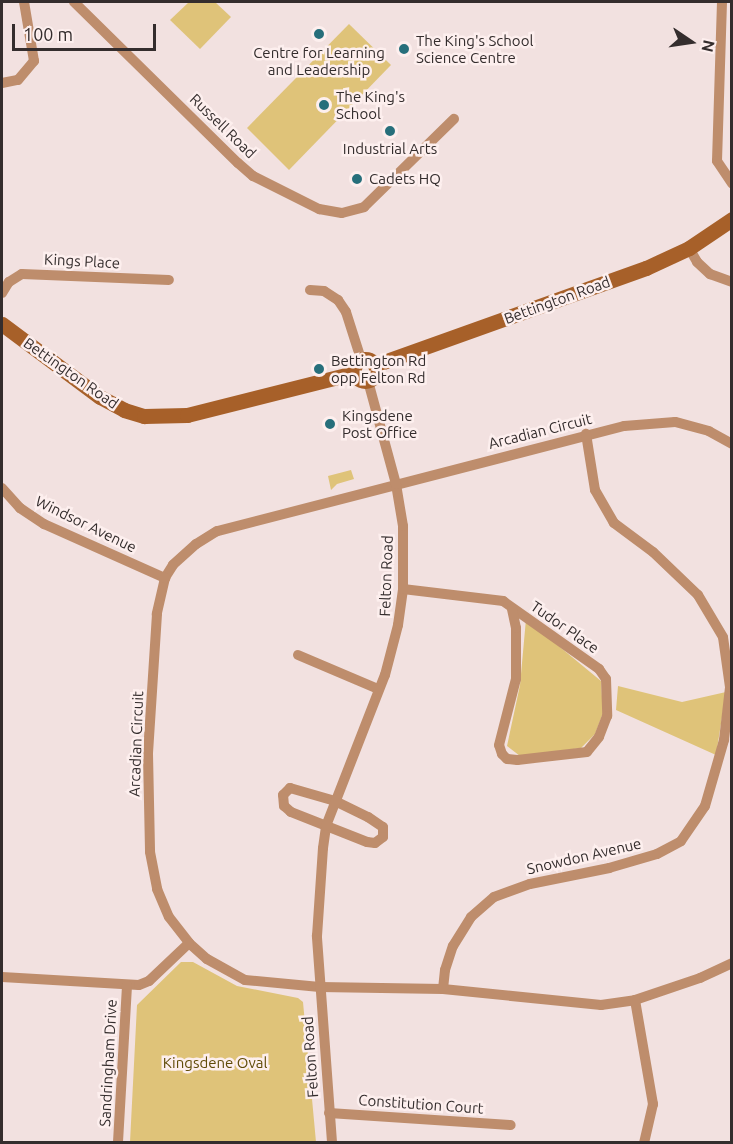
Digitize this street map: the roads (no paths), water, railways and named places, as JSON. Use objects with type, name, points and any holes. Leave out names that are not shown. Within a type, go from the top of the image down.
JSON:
[{"type":"main road","name":"Bettington Road","points":[[2,324],[100,397],[124,410],[144,416],[187,415],[364,370],[646,268],[689,248],[732,219]]},
{"type":"street","points":[[2,83],[18,80],[34,61],[24,2]]},
{"type":"street","name":"Russell Road","points":[[74,2],[253,176],[319,209],[342,213],[364,207],[454,119]]},
{"type":"street","points":[[722,2],[717,161],[732,183]]},
{"type":"street","points":[[689,248],[697,262],[710,274],[732,282]]},
{"type":"street","name":"Kings Place","points":[[2,293],[9,282],[22,274],[169,280]]},
{"type":"street","name":"Felton Road","points":[[310,290],[324,291],[338,300],[346,312],[396,484],[403,526],[403,589],[398,625],[378,690],[326,826],[316,913],[332,1143]]},
{"type":"street","name":"Arcadian Circuit","points":[[732,444],[710,431],[675,422],[624,426],[218,531],[196,544],[173,566],[165,578],[157,614],[148,754],[150,852],[157,889],[169,917],[189,943],[207,959],[245,980],[320,987],[443,989],[601,1005],[635,1000],[700,978],[732,963]]},
{"type":"street","name":"Snowdon Avenue","points":[[443,989],[445,970],[453,946],[471,917],[494,897],[530,884],[609,868],[657,854],[681,841],[705,806],[723,740],[730,687],[723,637],[698,595],[653,552],[614,523],[595,489],[586,434]]},
{"type":"street","name":"Windsor Avenue","points":[[2,488],[20,508],[44,524],[165,578]]},
{"type":"street","name":"Tudor Place","points":[[403,589],[487,597],[503,601],[599,669],[606,680],[607,716],[599,737],[587,752],[517,760],[507,759],[501,754],[499,745],[516,679],[516,628],[512,609]]},
{"type":"street","points":[[298,655],[378,690]]},
{"type":"street","points":[[290,788],[335,801],[383,827],[383,837],[375,843],[367,842],[291,812],[284,806],[283,795],[290,788]]},
{"type":"street","points":[[2,977],[127,985],[149,981],[189,943]]},
{"type":"street","name":"Sandringham Drive","points":[[118,1143],[127,985]]},
{"type":"street","points":[[635,1000],[653,1104],[644,1143]]},
{"type":"street","name":"Constitution Court","points":[[329,1113],[511,1125]]},
{"type":"place","name":"Centre for Learning and Leadership","points":[[319,34]]},
{"type":"place","name":"The King's School Science Centre","points":[[404,49]]},
{"type":"place","name":"The King's School","points":[[324,105]]},
{"type":"place","name":"Industrial Arts","points":[[390,131]]},
{"type":"place","name":"Cadets HQ","points":[[357,179]]},
{"type":"place","name":"Bettington Rd opp Felton Rd","points":[[319,369]]},
{"type":"place","name":"Kingsdene Post Office","points":[[330,424]]},
{"type":"park label","name":"Kingsdene Oval","points":[[215,1063]]}]
